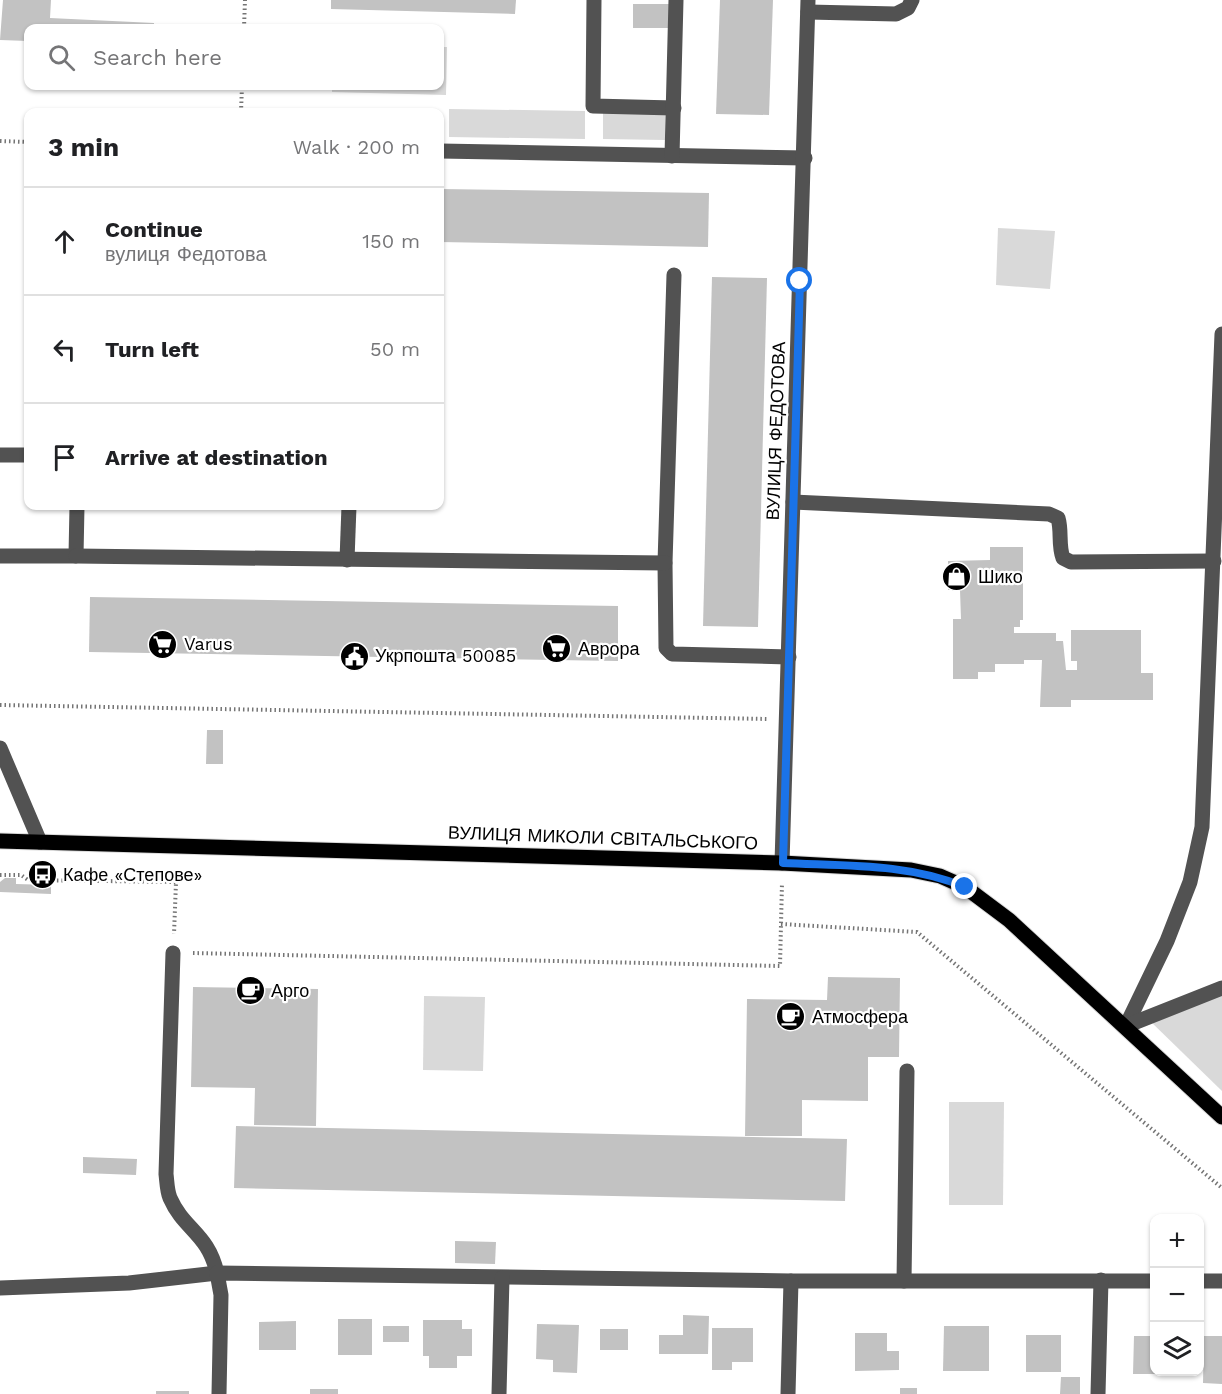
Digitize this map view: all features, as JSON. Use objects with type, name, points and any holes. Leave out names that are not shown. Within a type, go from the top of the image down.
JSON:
[{"type":"main road","name":"ВУЛИЦЯ МИКОЛИ СВІТАЛЬСЬКОГО","points":[[0,841],[783,863],[911,870],[940,876],[965,887],[1009,920],[1222,1117]]},
{"type":"street","points":[[594,0],[594,106],[674,108]]},
{"type":"street","points":[[672,156],[676,0]]},
{"type":"street","points":[[808,6],[896,14],[908,8],[912,0]]},
{"type":"street","name":"ВУЛИЦЯ ФЕДОТОВА","points":[[783,863],[808,6]]},
{"type":"street","points":[[444,151],[805,158]]},
{"type":"street","points":[[674,275],[665,563],[666,648],[672,654],[789,657]]},
{"type":"street","points":[[1126,1026],[1167,941],[1190,882],[1202,827],[1222,334]]},
{"type":"street","points":[[0,455],[24,455]]},
{"type":"street","points":[[794,502],[1049,514],[1058,518],[1059,549],[1063,558],[1071,562],[1214,561]]},
{"type":"street","points":[[76,556],[77,510]]},
{"type":"street","points":[[347,560],[349,510]]},
{"type":"street","points":[[0,556],[665,563]]},
{"type":"street","points":[[0,747],[40,842]]},
{"type":"street","points":[[173,953],[166,1174],[169,1196],[180,1215],[212,1253],[221,1295],[219,1394]]},
{"type":"street","points":[[1126,1026],[1222,988]]},
{"type":"street","points":[[904,1281],[907,1071]]},
{"type":"street","points":[[0,1288],[129,1283],[242,1272],[790,1281],[1150,1281]]},
{"type":"street","points":[[499,1394],[502,1278]]},
{"type":"street","points":[[1098,1394],[1101,1280]]},
{"type":"street","points":[[788,1394],[790,1281]]},
{"type":"street","points":[[1204,1281],[1222,1281]]},
{"type":"path","points":[[244,24],[245,0]]},
{"type":"path","points":[[241,108],[242,90]]},
{"type":"path","points":[[0,141],[24,142]]},
{"type":"path","points":[[0,705],[787,719]]},
{"type":"path","points":[[0,875],[21,875],[28,880],[176,882],[173,953],[780,966],[783,863]]},
{"type":"path","points":[[781,924],[918,932],[1222,1188]]},
{"type":"shaded area","points":[[444,47],[447,47],[446,95],[332,92],[332,90],[444,90]]},
{"type":"shaded area","points":[[449,109],[585,111],[585,139],[449,137]]},
{"type":"shaded area","points":[[603,113],[665,113],[665,140],[603,139]]},
{"type":"shaded area","points":[[998,228],[1055,231],[1050,289],[996,285]]},
{"type":"shaded area","points":[[1222,988],[1222,1091],[1147,1018]]},
{"type":"shaded area","points":[[424,996],[485,997],[483,1071],[423,1070]]},
{"type":"shaded area","points":[[949,1102],[1004,1102],[1003,1205],[949,1205]]},
{"type":"building","points":[[3,0],[51,0],[50,18],[154,23],[24,24],[24,41],[0,40]]},
{"type":"building","points":[[331,0],[516,0],[515,14],[331,9]]},
{"type":"building","points":[[720,0],[773,0],[769,115],[716,114]]},
{"type":"building","points":[[633,4],[669,4],[669,28],[633,28]]},
{"type":"building","points":[[444,189],[709,193],[708,247],[444,242]]},
{"type":"building","points":[[712,277],[767,278],[758,627],[703,626]]},
{"type":"building","points":[[990,547],[1023,547],[1023,620],[1020,620],[1020,627],[1014,627],[1014,633],[1056,633],[1056,641],[1063,641],[1066,670],[1077,670],[1077,661],[1071,661],[1071,630],[1141,630],[1141,673],[1153,673],[1153,700],[1071,700],[1071,707],[1040,707],[1042,660],[1024,660],[1024,664],[995,664],[995,672],[978,672],[978,679],[953,679],[953,619],[961,619],[960,590],[948,590],[948,561],[990,560]]},
{"type":"building","points":[[90,597],[618,606],[618,661],[89,652]]},
{"type":"building","points":[[207,730],[223,730],[223,764],[206,764]]},
{"type":"building","points":[[5,878],[16,878],[16,884],[51,885],[51,894],[0,892],[0,882]]},
{"type":"building","points":[[828,977],[900,978],[899,1057],[868,1057],[868,1101],[802,1100],[802,1136],[745,1136],[747,999],[827,1000]]},
{"type":"building","points":[[193,987],[318,989],[316,1126],[254,1125],[255,1088],[191,1087]]},
{"type":"building","points":[[236,1126],[847,1139],[845,1201],[234,1188]]},
{"type":"building","points":[[83,1157],[137,1159],[136,1175],[83,1173]]},
{"type":"building","points":[[455,1241],[496,1242],[495,1264],[455,1263]]},
{"type":"building","points":[[683,1315],[709,1316],[708,1354],[659,1354],[659,1335],[683,1335]]},
{"type":"building","points":[[338,1319],[372,1319],[372,1355],[338,1355]]},
{"type":"building","points":[[423,1320],[462,1320],[462,1329],[472,1329],[472,1356],[457,1356],[457,1368],[429,1368],[429,1356],[423,1356]]},
{"type":"building","points":[[296,1321],[296,1350],[259,1350],[259,1322]]},
{"type":"building","points":[[537,1324],[579,1325],[577,1373],[553,1372],[553,1360],[536,1359]]},
{"type":"building","points":[[383,1326],[409,1326],[409,1342],[383,1342]]},
{"type":"building","points":[[944,1326],[989,1326],[989,1371],[943,1371]]},
{"type":"building","points":[[712,1328],[753,1328],[753,1362],[732,1362],[732,1370],[712,1370]]},
{"type":"building","points":[[600,1329],[628,1329],[628,1350],[600,1350]]},
{"type":"building","points":[[855,1333],[887,1333],[887,1351],[899,1351],[899,1370],[855,1371]]},
{"type":"building","points":[[1026,1335],[1061,1335],[1061,1372],[1026,1372]]},
{"type":"building","points":[[1134,1336],[1150,1336],[1150,1374],[1133,1374]]},
{"type":"building","points":[[1204,1336],[1222,1336],[1222,1384],[1203,1383]]},
{"type":"building","points":[[1061,1377],[1080,1377],[1080,1394],[1060,1394]]},
{"type":"building","points":[[900,1388],[917,1388],[917,1394],[900,1394]]},
{"type":"building","points":[[310,1389],[338,1389],[338,1394],[310,1394]]},
{"type":"building","points":[[156,1391],[189,1391],[189,1394],[156,1394]]},
{"type":"place","name":"Шико","points":[[957,577]]},
{"type":"place","name":"Varus","points":[[163,644]]},
{"type":"place","name":"Аврора","points":[[557,649]]},
{"type":"place","name":"Укрпошта 50085","points":[[354,656]]},
{"type":"place","name":"Кафе «Степове»","points":[[42,875]]},
{"type":"place","name":"Арго","points":[[250,991]]},
{"type":"place","name":"Атмосфера","points":[[791,1017]]},
{"type":"route","points":[[800,281],[783,863],[911,870],[940,876],[965,887]]}]
